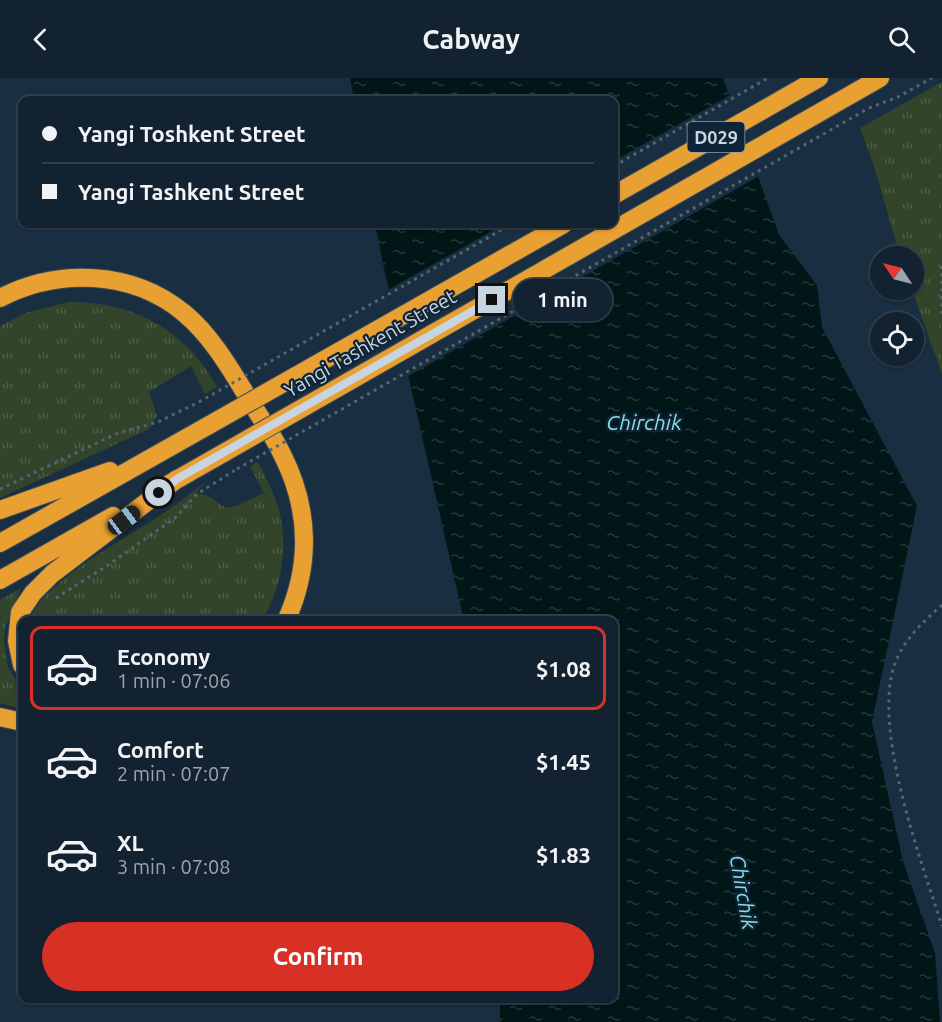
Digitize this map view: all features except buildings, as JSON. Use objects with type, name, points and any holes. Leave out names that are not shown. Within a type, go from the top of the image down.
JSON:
[{"type":"highway","name":"D029","points":[[618,193],[819,78]]},
{"type":"highway","name":"Yangi Tashkent Street","points":[[618,228],[880,78]]},
{"type":"highway","name":"Yangi Tashkent Street","points":[[0,543],[557,228]]},
{"type":"highway","name":"Yangi Tashkent Street","points":[[177,479],[617,228]]},
{"type":"highway","points":[[0,298],[49,280],[95,277],[119,281],[150,293],[184,313],[200,328],[228,365],[283,455],[293,480],[304,532],[304,558],[300,583],[288,616]]},
{"type":"highway","points":[[0,510],[159,453]]},
{"type":"highway","name":"D029","points":[[0,580],[177,479]]},
{"type":"highway","points":[[20,616],[33,593],[52,574],[177,479]]},
{"type":"highway","points":[[0,717],[18,721]]},
{"type":"path","points":[[618,164],[768,78]]},
{"type":"path","points":[[52,600],[176,518],[198,494],[237,469],[869,108],[898,97],[932,78]]},
{"type":"path","points":[[0,489],[118,433],[158,422],[199,402],[505,228]]},
{"type":"path","points":[[942,266],[942,315]]},
{"type":"path","points":[[942,605],[916,628],[895,665],[889,694],[890,731],[904,804],[942,926]]},
{"type":"green space","points":[[942,82],[942,374],[924,324],[924,312],[920,312],[916,300],[924,300],[924,246],[897,246],[874,166],[860,128]]},
{"type":"green space","points":[[69,302],[124,309],[157,324],[186,346],[202,363],[217,387],[205,394],[191,366],[149,392],[157,416],[149,429],[0,498],[0,326],[25,313]]},
{"type":"green space","points":[[258,462],[268,482],[277,504],[283,534],[279,579],[265,616],[31,616],[38,605],[70,574],[167,511],[207,481],[196,492],[208,496],[226,508],[236,506],[264,493],[250,466]]},
{"type":"green space","points":[[21,588],[5,628],[4,640],[8,667],[18,683],[18,708],[0,703],[0,600]]},
{"type":"water","name":"Chirchik","points":[[350,78],[723,78],[779,235],[817,285],[822,327],[917,506],[872,722],[903,861],[935,953],[940,1022],[500,1022],[500,1003],[618,1003],[618,616],[463,616],[376,228],[618,228],[618,96],[353,96]]},
{"type":"pier","points":[[732,94],[761,175],[405,378],[386,291],[497,228],[618,228],[618,159]]},
{"type":"route","points":[[159,493],[177,479],[492,300]]}]
